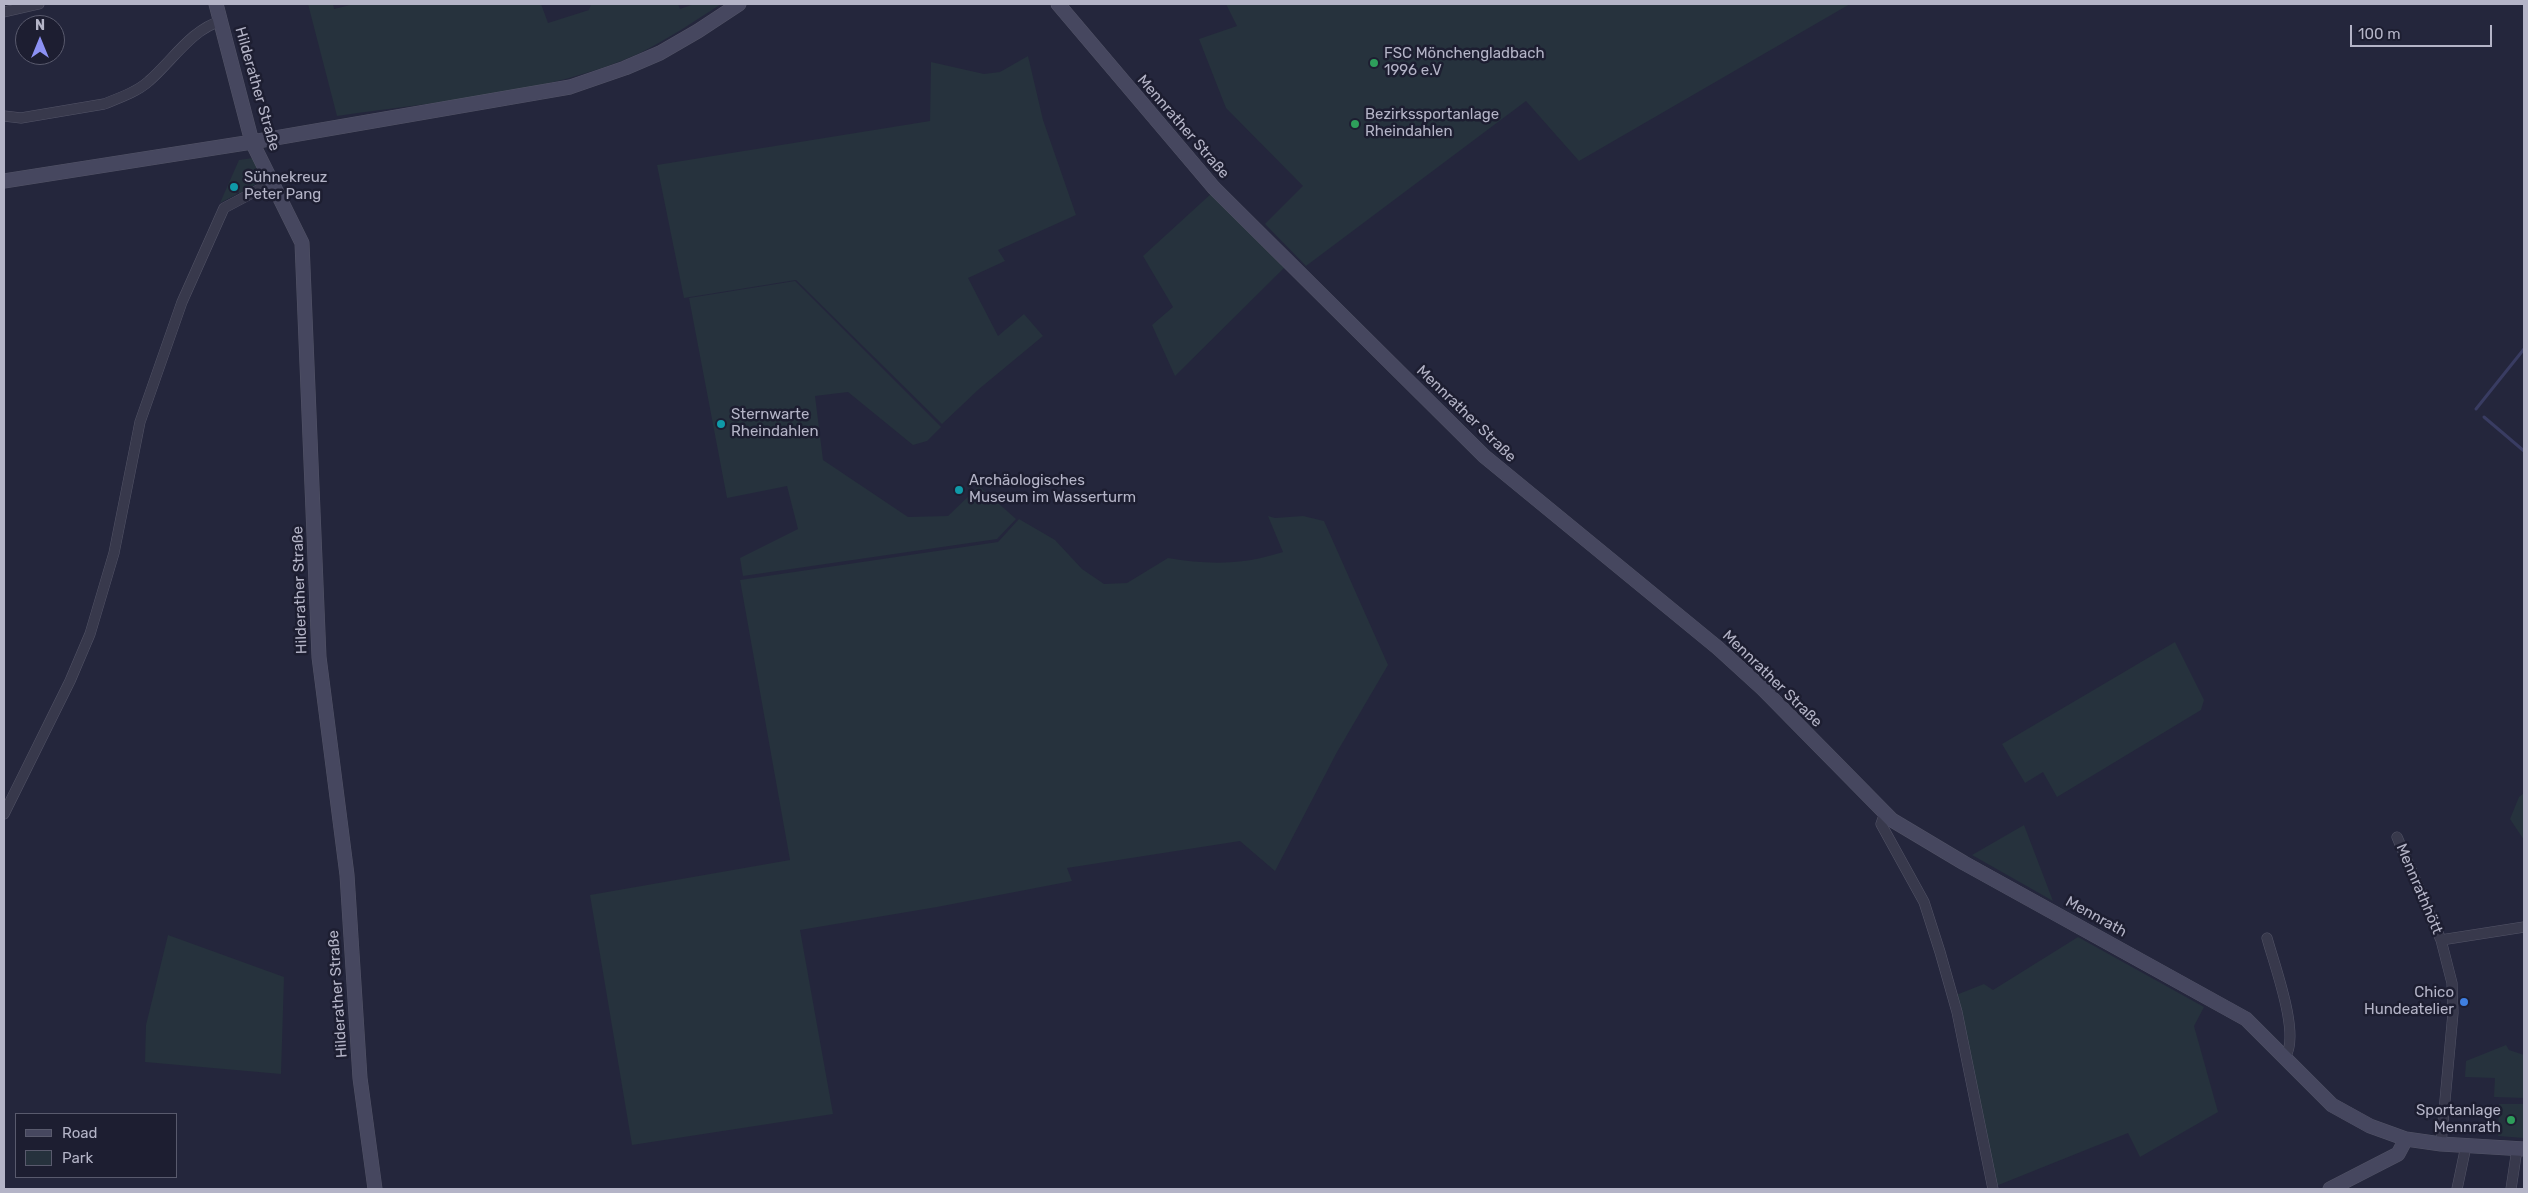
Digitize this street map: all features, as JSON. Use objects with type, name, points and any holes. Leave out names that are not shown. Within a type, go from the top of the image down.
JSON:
[{"type":"main road","name":"Hilderather Straße","points":[[216,4],[252,142],[302,242],[319,657],[347,875],[360,1078],[375,1189]]},
{"type":"main road","points":[[4,181],[252,142],[570,87],[625,68],[660,53],[739,4]]},
{"type":"main road","name":"Mennrather Straße","points":[[1058,4],[1214,188],[1484,456],[1718,648],[1763,688],[1885,813]]},
{"type":"main road","name":"Mennrath","points":[[1885,813],[1892,820],[1936,847],[2246,1019],[2332,1105],[2370,1126],[2406,1139],[2441,1144],[2521,1149]]},
{"type":"main road","points":[[2330,1189],[2398,1154],[2406,1139]]},
{"type":"street","points":[[4,12],[39,4]]},
{"type":"street","points":[[4,116],[21,118],[104,104],[116,100],[148,83],[207,25],[221,21]]},
{"type":"street","points":[[4,814],[70,681],[90,634],[114,553],[140,422],[182,302],[224,208],[271,183]]},
{"type":"street","points":[[1885,813],[1881,824],[1924,902],[1940,952],[1957,1012],[1993,1189]]},
{"type":"street","name":"Mennrathhött","points":[[2397,837],[2441,940],[2452,983],[2453,1013],[2441,1144]]},
{"type":"street","name":"Mennrathhött","points":[[2441,940],[2524,927]]},
{"type":"street","points":[[2267,938],[2290,1024],[2290,1051],[2285,1057]]},
{"type":"street","points":[[2457,1189],[2466,1146]]},
{"type":"street","name":"Mennrath","points":[[2511,1189],[2521,1149]]},
{"type":"green space","points":[[308,4],[333,4],[334,9],[354,4],[541,4],[548,23],[589,10],[591,4],[678,4],[680,9],[694,4],[721,4],[640,53],[604,67],[567,78],[491,95],[337,116]]},
{"type":"green space","name":"Bezirkssportanlage Rheindahlen","points":[[1226,4],[1850,4],[1579,161],[1526,101],[1306,266],[1265,224],[1303,186],[1226,108],[1199,39],[1237,26]]},
{"type":"green space","points":[[1028,56],[1043,120],[1076,215],[998,250],[1005,261],[968,278],[998,336],[1024,314],[1043,336],[979,389],[942,424],[796,280],[684,298],[657,165],[930,121],[931,62],[984,74],[1000,72]]},
{"type":"green space","points":[[253,158],[262,178],[260,182],[239,194],[237,184],[230,189],[232,192],[235,190],[237,194],[220,203],[239,160]]},
{"type":"green space","points":[[1213,192],[1286,266],[1175,376],[1152,325],[1173,307],[1143,256]]},
{"type":"green space","points":[[795,281],[941,427],[927,441],[913,445],[848,392],[815,396],[823,460],[908,517],[948,516],[979,486],[1016,519],[997,539],[743,576],[740,558],[798,529],[787,486],[727,498],[689,298]]},
{"type":"green space","points":[[1268,516],[1275,518],[1303,516],[1324,521],[1388,665],[1337,752],[1275,871],[1240,841],[1067,868],[1072,881],[937,907],[800,930],[833,1114],[632,1145],[590,895],[790,860],[740,580],[998,542],[1019,519],[1055,540],[1082,569],[1104,584],[1127,583],[1168,558],[1212,563],[1254,559],[1283,552]]},
{"type":"green space","points":[[2175,642],[2204,700],[2201,710],[2057,797],[2043,772],[2025,783],[2002,744]]},
{"type":"green space","points":[[2524,793],[2524,840],[2510,819],[2519,797]]},
{"type":"green space","points":[[2024,825],[2053,901],[1972,855]]},
{"type":"green space","points":[[168,935],[284,977],[281,1074],[145,1062],[146,1025]]},
{"type":"green space","points":[[2078,937],[2204,1007],[2194,1026],[2218,1112],[2140,1157],[2128,1133],[1996,1186],[1956,995],[1984,984],[1993,990]]},
{"type":"green space","points":[[2506,1045],[2509,1050],[2524,1055],[2524,1098],[2494,1097],[2495,1078],[2465,1077],[2466,1061]]},
{"type":"green space","name":"Sportanlage Mennrath","points":[[2499,1104],[2524,1104],[2524,1138],[2498,1136]]},
{"type":"waterway","points":[[2476,409],[2524,349]]},
{"type":"waterway","points":[[2484,417],[2524,451]]},
{"type":"place","name":"FSC Mönchengladbach 1996 e.V","points":[[1374,63]]},
{"type":"place","name":"Bezirkssportanlage Rheindahlen","points":[[1355,124]]},
{"type":"place","name":"Sühnekreuz Peter Pang","points":[[234,187]]},
{"type":"place","name":"Sternwarte Rheindahlen","points":[[721,424]]},
{"type":"place","name":"Archäologisches Museum im Wasserturm","points":[[959,490]]},
{"type":"place","name":"Chico Hundeatelier","points":[[2464,1002]]},
{"type":"place","name":"Sportanlage Mennrath","points":[[2511,1120]]}]
